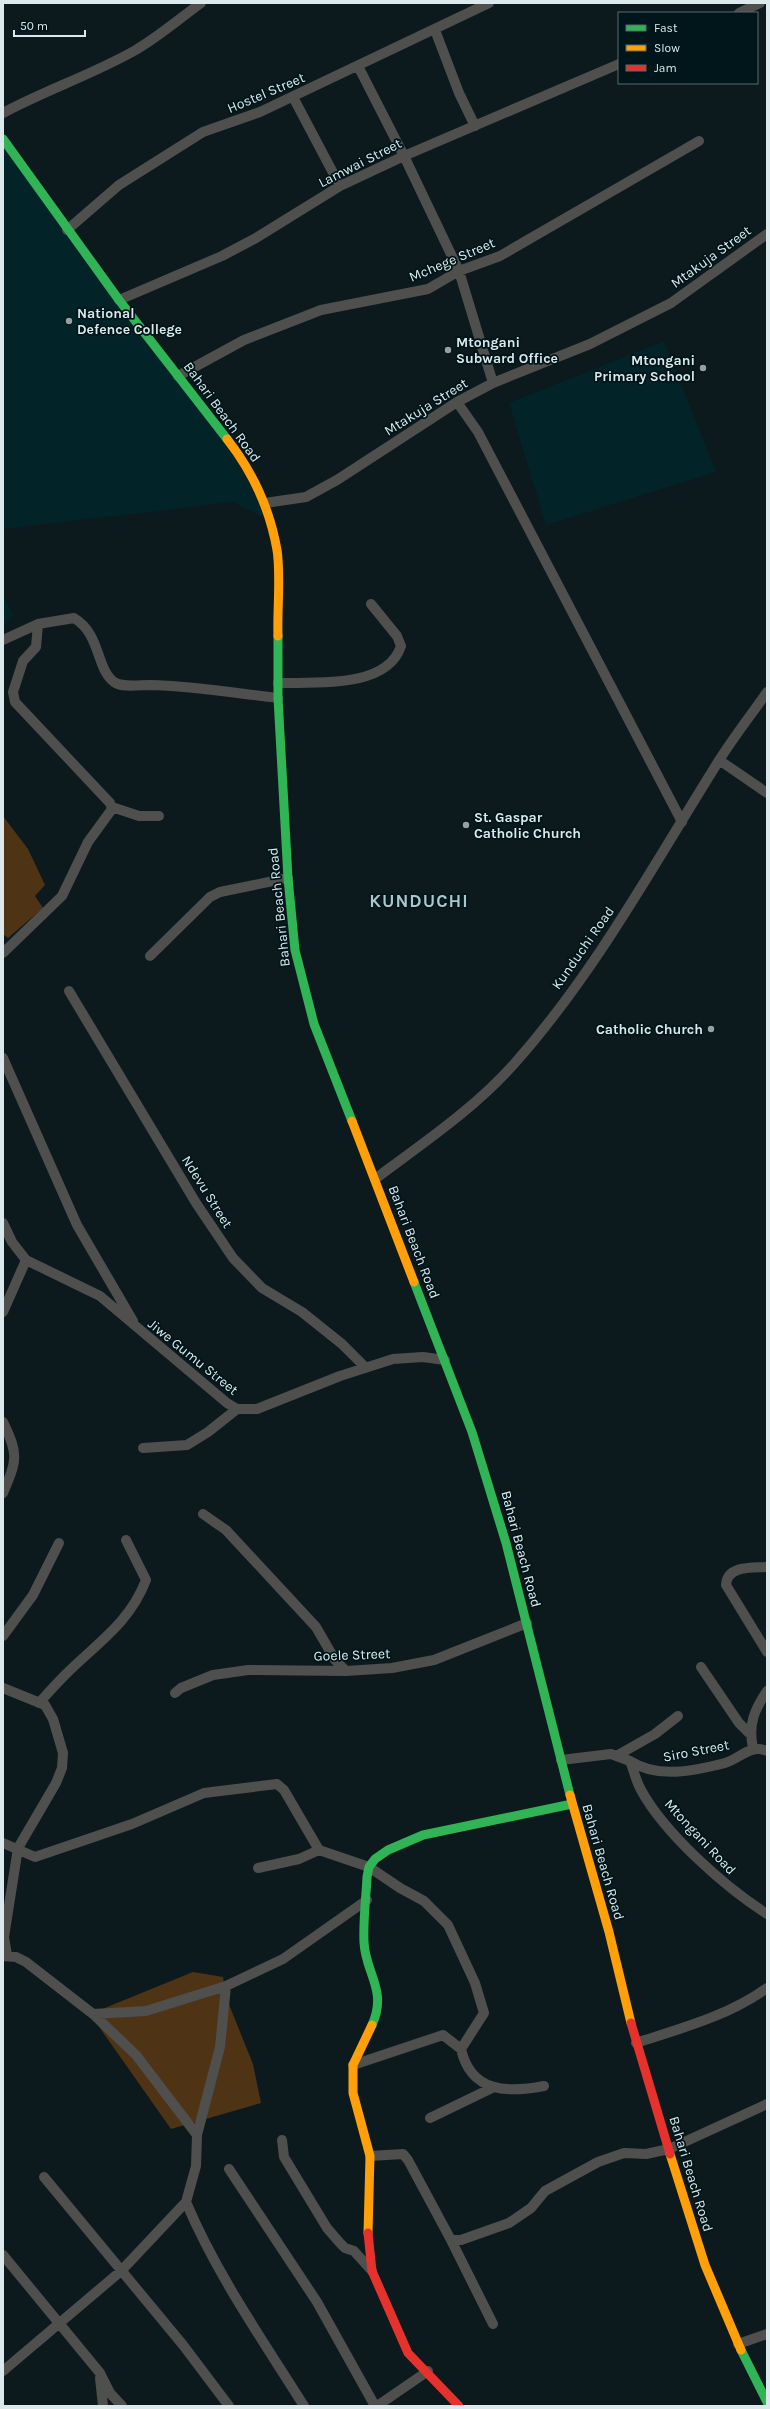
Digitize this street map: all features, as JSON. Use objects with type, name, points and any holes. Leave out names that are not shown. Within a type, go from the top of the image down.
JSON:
[{"type":"street","points":[[3,113],[39,94],[105,67],[136,50],[201,3]]},
{"type":"street","name":"Hostel Street","points":[[67,230],[118,185],[203,132],[260,112],[489,3]]},
{"type":"street","points":[[741,12],[760,3]]},
{"type":"street","points":[[435,30],[459,93],[475,126]]},
{"type":"street","name":"Lamwai Street","points":[[120,300],[222,256],[256,238],[340,186],[404,156],[618,64]]},
{"type":"street","points":[[358,66],[404,156],[459,271],[493,383]]},
{"type":"street","points":[[293,97],[340,186]]},
{"type":"street","name":"Bahari Beach Road","points":[[3,140],[67,230],[236,450],[265,503],[277,551],[278,698],[282,740],[288,878],[295,950],[302,983],[314,1024],[472,1432],[506,1543],[572,1804],[609,1932],[636,2043],[705,2265],[738,2344],[767,2402]]},
{"type":"street","name":"Mchege Street","points":[[178,376],[244,340],[321,310],[428,289],[459,271],[500,256],[699,141]]},
{"type":"street","name":"Mtakuja Street","points":[[265,503],[306,497],[337,480],[457,402],[493,383],[590,344],[671,303],[767,234]]},
{"type":"street","points":[[457,402],[481,439],[682,822]]},
{"type":"street","points":[[278,683],[336,681],[375,674],[389,665],[398,655],[401,646],[397,636],[371,604]]},
{"type":"street","points":[[3,640],[38,624],[74,618],[91,634],[107,674],[112,681],[120,685],[150,685],[278,698]]},
{"type":"street","points":[[38,624],[36,647],[23,661],[14,692],[15,702],[112,807],[139,816],[159,816]]},
{"type":"street","name":"Kunduchi Road","points":[[375,1179],[459,1116],[514,1064],[549,1022],[606,942],[682,822],[719,760],[767,692]]},
{"type":"street","points":[[719,760],[767,793]]},
{"type":"street","points":[[3,952],[62,896],[88,842],[111,813],[112,807]]},
{"type":"street","points":[[150,956],[210,897],[220,892],[288,878]]},
{"type":"street","name":"Ndevu Street","points":[[69,991],[196,1203],[232,1258],[262,1288],[302,1312],[342,1344],[366,1368]]},
{"type":"street","points":[[3,1058],[77,1225],[138,1329]]},
{"type":"street","name":"Jiwe Gumu Street","points":[[3,1223],[12,1242],[26,1260],[100,1296],[227,1404],[237,1409],[258,1410],[366,1368],[394,1359],[423,1357],[445,1360]]},
{"type":"street","points":[[3,1312],[26,1260]]},
{"type":"street","points":[[143,1448],[187,1445],[208,1432],[237,1409]]},
{"type":"street","points":[[3,1422],[15,1450],[14,1468],[3,1493]]},
{"type":"street","points":[[203,1514],[226,1530],[316,1628],[335,1660],[346,1671]]},
{"type":"street","points":[[39,1703],[65,1675],[107,1638],[130,1612],[138,1599],[146,1580],[126,1540]]},
{"type":"street","points":[[3,1636],[33,1594],[59,1543]]},
{"type":"street","points":[[767,1567],[734,1570],[728,1576],[726,1584],[767,1652]]},
{"type":"street","name":"Goele Street","points":[[175,1693],[181,1688],[213,1675],[248,1670],[346,1671],[392,1668],[434,1660],[527,1623]]},
{"type":"street","points":[[701,1667],[739,1723],[749,1733]]},
{"type":"street","points":[[3,1688],[45,1705],[60,1738],[63,1753],[62,1768],[56,1783],[18,1848],[4,1938],[5,1956],[26,1962],[93,2014],[136,2055],[197,2135]]},
{"type":"street","points":[[767,1690],[752,1718],[749,1733],[753,1748],[767,1751]]},
{"type":"street","points":[[561,1760],[618,1755],[655,1734],[678,1716]]},
{"type":"street","name":"Siro Street","points":[[630,1761],[653,1772],[666,1773],[726,1762],[753,1748]]},
{"type":"street","points":[[618,1755],[630,1761]]},
{"type":"street","name":"Mtongani Road","points":[[630,1761],[641,1790],[666,1824],[718,1879],[741,1898],[767,1914]]},
{"type":"street","points":[[3,1843],[18,1848],[35,1857],[132,1824],[204,1793],[268,1783],[277,1784],[284,1790],[319,1850],[369,1868],[400,1888],[424,1901],[448,1925],[475,1983],[484,2013],[461,2049]]},
{"type":"street","points":[[372,2272],[367,2219],[370,2156],[353,2092],[353,2065],[375,2018],[378,2003],[377,1987],[364,1943],[367,1900],[366,1886],[369,1868],[388,1850],[423,1835],[572,1804]]},
{"type":"street","points":[[258,1868],[299,1859],[319,1850]]},
{"type":"street","points":[[93,2014],[146,2010],[226,1986],[283,1959],[367,1900]]},
{"type":"street","points":[[3,2371],[121,2271],[186,2202],[196,2166],[197,2135],[220,2047],[226,1986]]},
{"type":"street","points":[[636,2043],[717,2016],[752,1999],[767,1988]]},
{"type":"street","points":[[353,2065],[443,2035],[461,2049],[464,2063],[474,2075],[492,2088]]},
{"type":"street","points":[[430,2118],[492,2088],[521,2090],[544,2086]]},
{"type":"street","points":[[451,2240],[461,2240],[509,2223],[531,2208],[545,2190],[598,2162],[624,2154],[646,2154],[669,2149],[767,2104]]},
{"type":"street","points":[[282,2140],[284,2157],[300,2186],[327,2228],[345,2248],[354,2251],[372,2272],[408,2353],[428,2371],[459,2406]]},
{"type":"street","points":[[370,2156],[403,2154],[408,2160],[451,2240],[493,2324]]},
{"type":"street","points":[[229,2169],[317,2302],[376,2406],[428,2371]]},
{"type":"street","points":[[44,2177],[218,2388],[229,2406]]},
{"type":"street","points":[[186,2202],[204,2245],[223,2278],[304,2406]]},
{"type":"street","points":[[3,2255],[100,2373],[110,2393],[122,2406]]},
{"type":"street","points":[[738,2344],[767,2334]]},
{"type":"street","points":[[100,2373],[103,2406]]},
{"type":"shaded area","name":"National Defence College","points":[[3,140],[236,450],[271,521],[233,502],[3,529]]},
{"type":"shaded area","points":[[664,341],[716,472],[546,525],[509,403]]},
{"type":"shaded area","points":[[3,595],[13,614],[3,627]]},
{"type":"shaded area","points":[[3,816],[28,849],[45,885],[35,896],[43,908],[8,938],[3,934]]},
{"type":"shaded area","points":[[193,1972],[223,1977],[226,1997],[253,2064],[261,2103],[171,2129],[90,2014]]},
{"type":"traffic: fast","points":[[3,139],[119,300],[227,439]]},
{"type":"traffic: fast","points":[[278,636],[278,698],[288,878],[295,950],[314,1024],[352,1121]]},
{"type":"traffic: fast","points":[[414,1282],[472,1432],[506,1543],[570,1795]]},
{"type":"traffic: fast","points":[[372,2025],[378,2002],[377,1992],[365,1953],[364,1926],[367,1877],[369,1867],[375,1859],[388,1850],[423,1835],[572,1804]]},
{"type":"traffic: fast","points":[[741,2350],[767,2402]]},
{"type":"traffic: slow","points":[[227,439],[244,464],[259,492],[274,535],[279,570],[278,636]]},
{"type":"traffic: slow","points":[[352,1121],[414,1282]]},
{"type":"traffic: slow","points":[[570,1795],[609,1932],[631,2023]]},
{"type":"traffic: slow","points":[[368,2233],[370,2156],[353,2093],[353,2065],[372,2025]]},
{"type":"traffic: slow","points":[[670,2154],[705,2265],[741,2350]]},
{"type":"traffic: jam","points":[[631,2023],[670,2154]]},
{"type":"traffic: jam","points":[[368,2233],[372,2271],[408,2353],[459,2406]]},
{"type":"place","name":"National Defence College","points":[[69,321]]},
{"type":"place","name":"Mtongani Subward Office","points":[[448,350]]},
{"type":"place","name":"Mtongani Primary School","points":[[703,368]]},
{"type":"place","name":"St. Gaspar Catholic Church","points":[[466,825]]},
{"type":"place","name":"Catholic Church","points":[[711,1029]]},
{"type":"district","name":"KUNDUCHI","points":[[419,901]]}]
